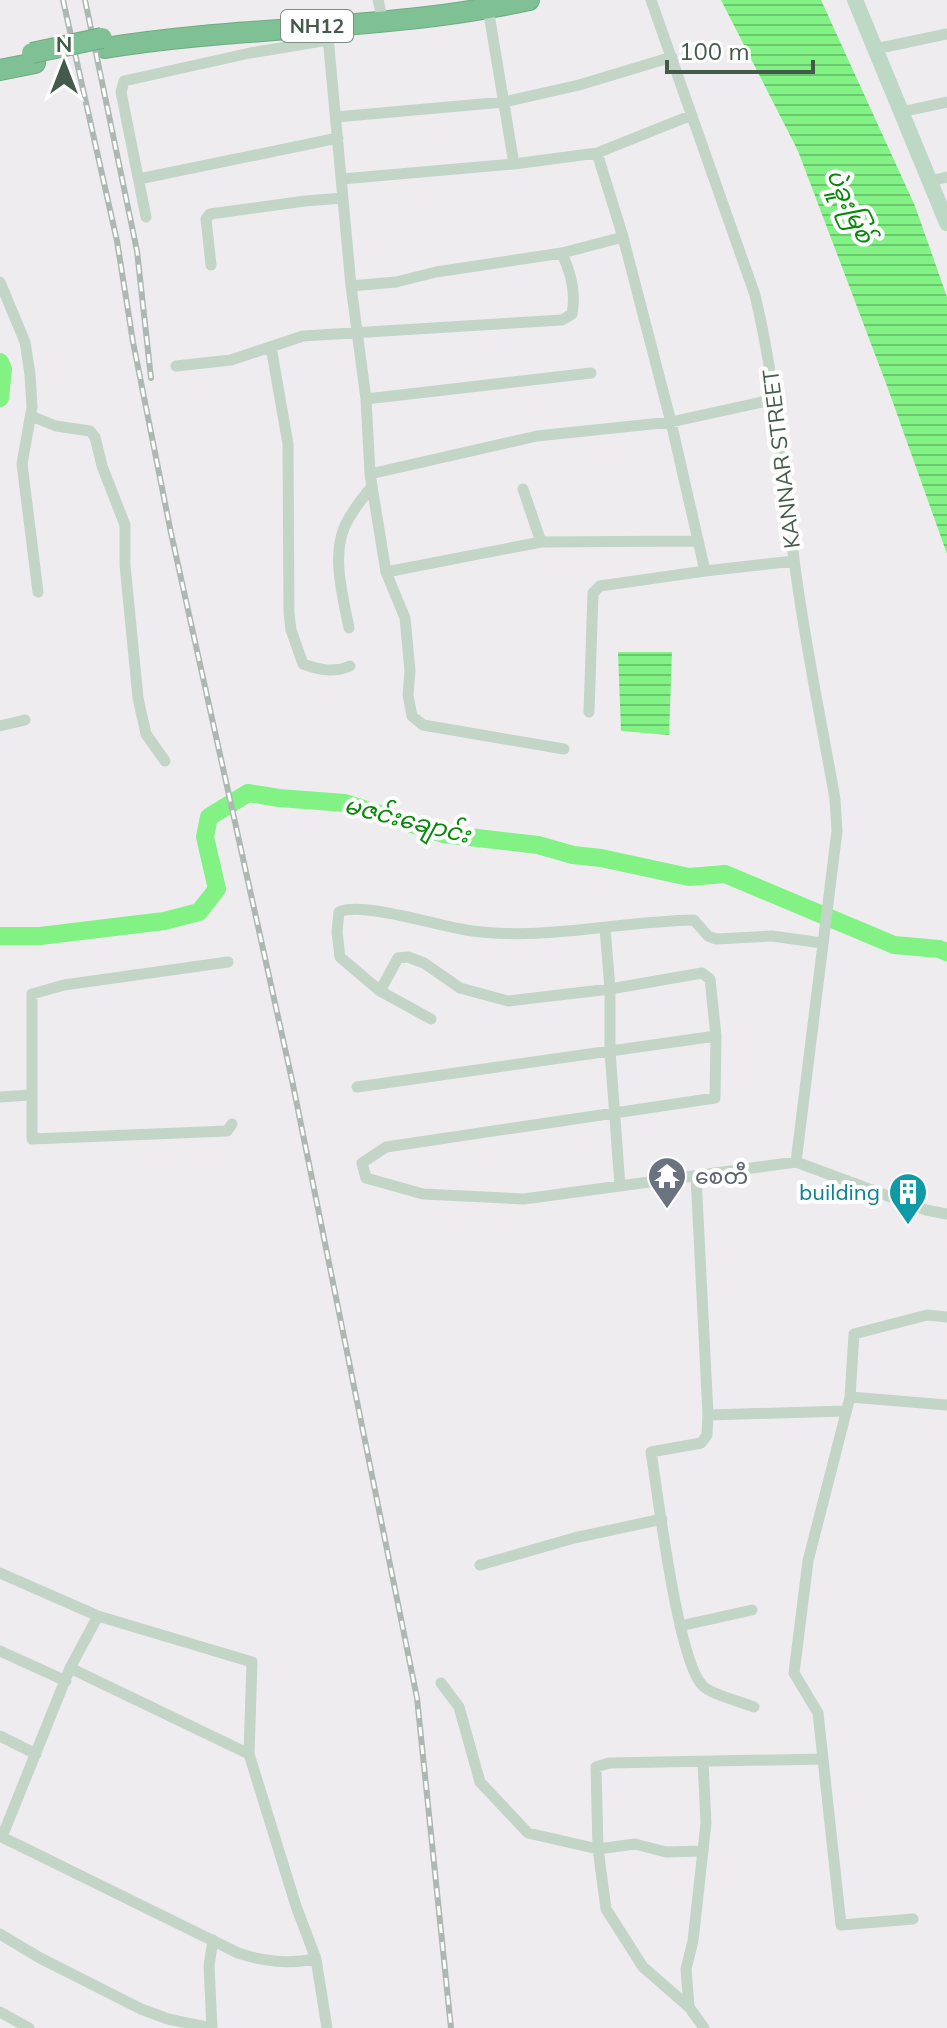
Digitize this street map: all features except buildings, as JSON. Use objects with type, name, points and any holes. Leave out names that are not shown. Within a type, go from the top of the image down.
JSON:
[{"type":"highway","name":"NH12","points":[[0,70],[34,58],[160,27],[325,16],[452,0]]},
{"type":"highway","name":"NH12","points":[[103,43],[328,33],[381,10],[529,0]]},
{"type":"highway","name":"NH12","points":[[0,60],[34,58]]},
{"type":"street","name":"KANNAR STREET","points":[[651,0],[755,295],[776,399],[794,561],[835,799],[837,831],[796,1162]]},
{"type":"street","points":[[855,0],[947,223]]},
{"type":"street","points":[[488,4],[514,164]]},
{"type":"street","points":[[146,217],[121,92],[124,81],[328,33],[351,286],[366,399],[371,480],[386,572],[405,618],[410,671],[408,695],[412,716],[423,725],[564,749]]},
{"type":"street","points":[[875,49],[947,34]]},
{"type":"street","points":[[336,117],[504,102],[579,85],[672,57]]},
{"type":"street","points":[[901,112],[947,102]]},
{"type":"street","points":[[342,179],[514,164],[597,153],[692,115]]},
{"type":"street","points":[[139,179],[338,138]]},
{"type":"street","points":[[597,153],[623,237],[671,422],[705,571]]},
{"type":"street","points":[[930,181],[947,177]]},
{"type":"street","points":[[211,265],[206,219],[210,214],[343,198]]},
{"type":"street","points":[[351,286],[396,282],[436,272],[562,253],[623,237]]},
{"type":"street","points":[[176,366],[231,360],[303,336],[562,320],[572,314],[575,297],[562,253]]},
{"type":"street","points":[[0,282],[25,342],[32,388],[31,416],[22,464],[38,592]]},
{"type":"street","points":[[271,347],[288,444],[287,558],[291,630],[303,664],[320,671],[341,670],[350,666]]},
{"type":"street","points":[[366,399],[591,373]]},
{"type":"street","points":[[349,628],[339,559],[342,532],[371,480],[537,436],[671,422],[776,399]]},
{"type":"street","points":[[31,416],[56,426],[90,431],[95,437],[102,466],[125,525],[131,639],[143,722],[146,734],[165,761]]},
{"type":"street","points":[[523,489],[541,542]]},
{"type":"street","points":[[386,572],[541,542],[696,541]]},
{"type":"street","points":[[589,712],[593,593],[600,586],[794,561]]},
{"type":"street","points":[[0,726],[25,720]]},
{"type":"street","points":[[431,1019],[380,991],[340,957],[337,932],[339,912],[346,908],[389,913],[469,931],[605,928],[694,920],[708,936],[716,939],[772,936],[823,938]]},
{"type":"street","points":[[605,928],[620,1186]]},
{"type":"street","points":[[380,991],[398,958],[408,957],[424,963],[460,988],[508,1001],[610,989],[702,973],[710,979],[716,1036],[715,1098],[386,1147],[362,1163],[366,1178],[423,1194],[524,1199],[796,1162],[926,1210],[947,1214]]},
{"type":"street","points":[[228,962],[64,985],[32,994],[30,1095],[32,1139],[227,1131],[232,1124]]},
{"type":"street","points":[[357,1087],[716,1036]]},
{"type":"street","points":[[0,1097],[30,1095]]},
{"type":"street","points":[[696,1176],[707,1435],[701,1443],[651,1452],[680,1626],[691,1667],[704,1688],[754,1707]]},
{"type":"street","points":[[913,1919],[841,1925],[818,1713],[794,1673],[808,1561],[850,1397],[854,1334],[927,1315],[947,1317]]},
{"type":"street","points":[[850,1397],[947,1405]]},
{"type":"street","points":[[708,1415],[845,1411]]},
{"type":"street","points":[[480,1565],[574,1538],[662,1519]]},
{"type":"street","points":[[0,1573],[98,1616],[252,1662],[249,1754],[296,1906],[316,1959],[327,2028]]},
{"type":"street","points":[[680,1626],[752,1610]]},
{"type":"street","points":[[98,1616],[70,1668],[1,1838],[238,1953],[264,1962],[292,1964],[316,1959]]},
{"type":"street","points":[[0,1651],[66,1681]]},
{"type":"street","points":[[70,1668],[249,1754]]},
{"type":"street","points":[[441,1683],[459,1707],[480,1782],[528,1833],[598,1849],[635,1844],[666,1852],[703,1851]]},
{"type":"street","points":[[0,1736],[36,1754]]},
{"type":"street","points":[[704,2028],[689,2007],[643,1967],[606,1909],[598,1849],[596,1767],[609,1763],[823,1759]]},
{"type":"street","points":[[689,2007],[686,1969],[693,1941],[706,1823],[703,1762]]},
{"type":"street","points":[[0,1934],[40,1958],[141,2009],[168,2019],[212,2028],[209,1966],[213,1940]]},
{"type":"street","points":[[0,2012],[29,2028]]},
{"type":"water","name":"ပဲခူးမြစ်","points":[[721,0],[821,0],[915,206],[947,297],[947,554],[798,151]]},
{"type":"water","points":[[618,652],[672,652],[669,735],[621,731]]},
{"type":"waterway","name":"မဇင်းချောင်း","points":[[0,362],[3,369],[0,398]]},
{"type":"waterway","name":"မဇင်းချောင်း","points":[[0,936],[40,936],[164,921],[199,912],[217,889],[205,837],[209,817],[248,793],[345,803],[443,834],[538,845],[573,855],[689,877],[725,874],[894,945],[947,952]]},
{"type":"railway","points":[[63,0],[117,241],[133,342],[171,533],[292,1080],[417,1698],[451,2028]]},
{"type":"railway","points":[[85,0],[137,251],[151,378]]},
{"type":"place","name":"စေတီ","points":[[667,1210]]},
{"type":"place","name":"building","points":[[908,1226]]}]
